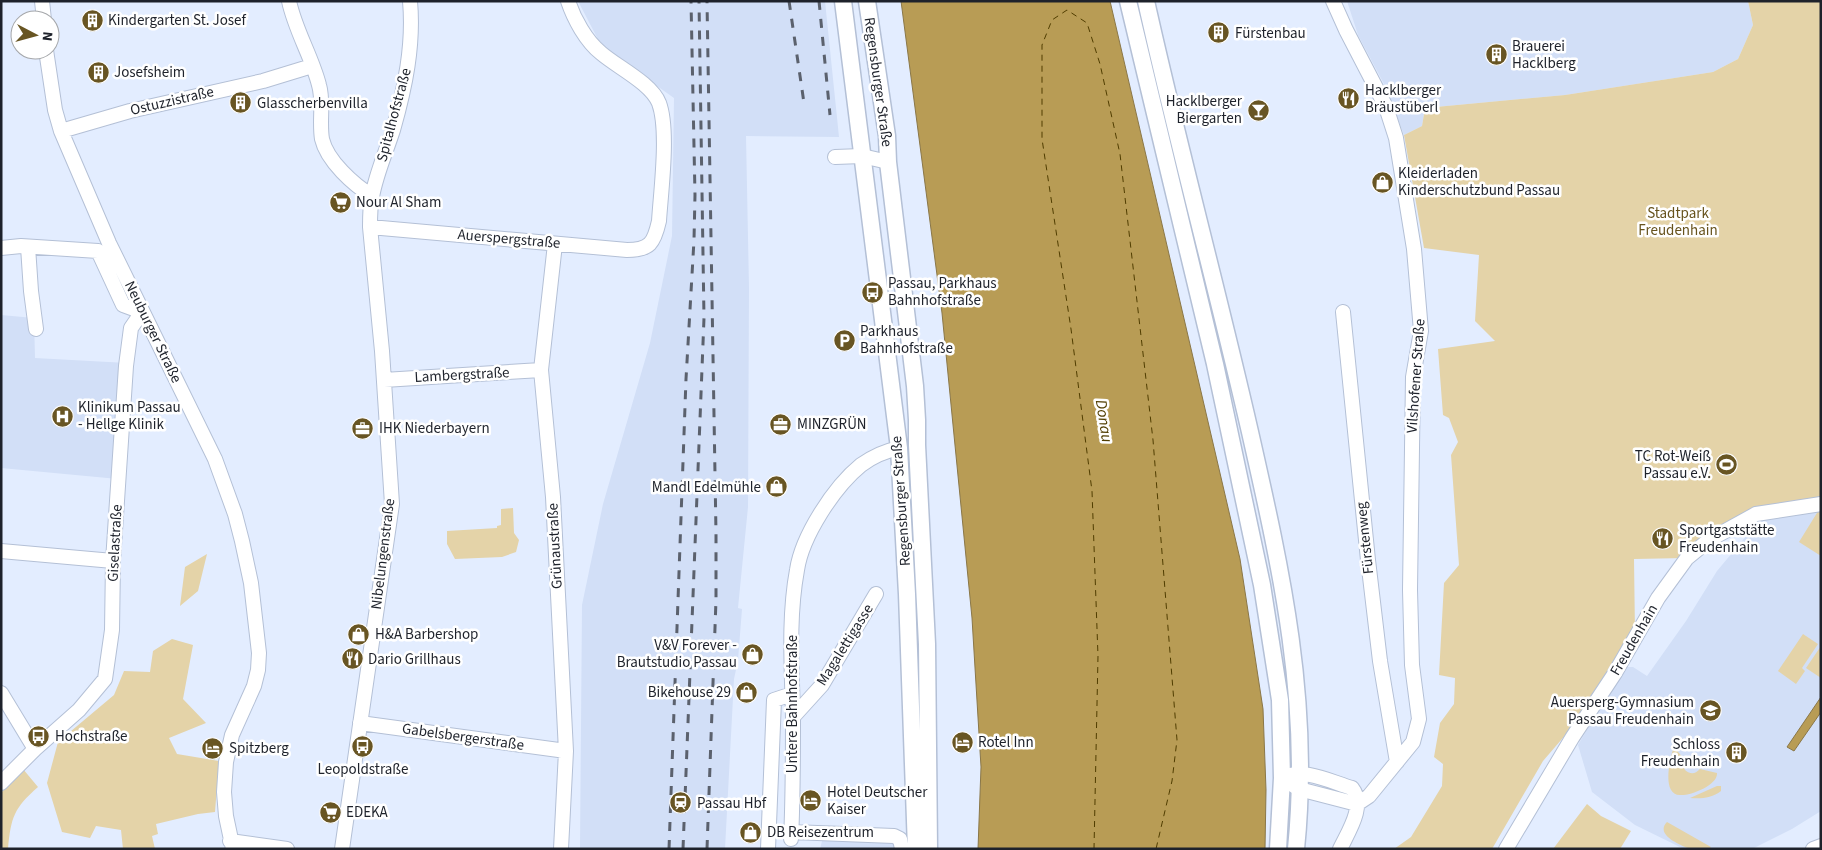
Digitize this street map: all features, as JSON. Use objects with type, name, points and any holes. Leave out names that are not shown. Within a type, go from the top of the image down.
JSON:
[{"type":"main road","name":"Regensburger Straße","points":[[843,1],[899,448],[907,594],[916,849]]},
{"type":"main road","name":"Regensburger Straße","points":[[867,1],[887,136],[888,162],[917,420],[916,445],[927,644],[929,849]]},
{"type":"main road","points":[[1128,1],[1215,364],[1262,585],[1280,700],[1282,778],[1278,849]]},
{"type":"main road","points":[[1146,1],[1234,361],[1279,563],[1292,638],[1298,701],[1300,781],[1296,849]]},
{"type":"main road","points":[[899,448],[916,445]]},
{"type":"street","points":[[289,1],[320,86],[322,140],[328,153],[344,174],[360,189],[372,196]]},
{"type":"street","name":"Spitalhofstraße","points":[[370,227],[372,196],[393,131],[404,85],[411,43],[410,1]]},
{"type":"street","name":"Auerspergstraße","points":[[370,227],[627,250],[640,250],[648,246],[656,235],[659,221],[664,129],[658,100],[646,86],[599,52],[588,39],[568,1]]},
{"type":"street","name":"Vilshofener Straße","points":[[1333,1],[1386,107],[1396,138],[1414,249],[1422,331],[1413,376],[1410,590],[1412,664],[1418,719],[1413,742],[1369,796],[1357,804]]},
{"type":"street","name":"Neuburger Straße","points":[[48,60],[55,110],[61,131],[80,178],[142,312],[214,459],[235,514],[251,583],[258,646],[258,670],[254,686],[232,735],[226,762],[224,792],[226,816],[232,845]]},
{"type":"street","name":"Ostuzzistraße","points":[[61,131],[130,111],[263,81],[312,66]]},
{"type":"street","name":"Regensburger Straße","points":[[835,158],[862,156],[888,162]]},
{"type":"street","name":"Nibelungenstraße","points":[[342,849],[392,504],[384,380],[370,227]]},
{"type":"street","name":"Grünaustraße","points":[[555,244],[540,370],[553,497],[566,750],[561,849]]},
{"type":"street","points":[[28,247],[36,329]]},
{"type":"street","points":[[1,248],[28,247],[98,251],[123,305],[142,312]]},
{"type":"street","name":"Giselastraße","points":[[1,783],[35,749],[79,710],[105,679],[112,630],[113,561],[126,366],[131,328],[142,312]]},
{"type":"street","name":"Fürstenweg","points":[[1343,312],[1380,661],[1397,762]]},
{"type":"street","name":"Lambergstraße","points":[[384,380],[540,370]]},
{"type":"street","name":"Untere Bahnhofstraße","points":[[899,448],[888,450],[875,456],[846,479],[833,496],[809,536],[797,569],[792,616],[792,835],[892,836],[901,844]]},
{"type":"street","name":"Freudenhain","points":[[1506,849],[1572,738],[1615,673],[1658,598],[1687,558],[1709,540],[1756,514],[1821,504]]},
{"type":"street","points":[[1,551],[113,561]]},
{"type":"street","name":"Magalettigasse","points":[[793,717],[822,685],[876,594]]},
{"type":"street","points":[[1,693],[35,749]]},
{"type":"street","points":[[768,849],[774,700],[792,694]]},
{"type":"street","name":"Gabelsbergerstraße","points":[[360,723],[566,750]]},
{"type":"street","points":[[1282,778],[1300,781],[1357,804],[1354,820],[1340,849]]},
{"type":"street","points":[[232,845],[287,849]]},
{"type":"street","points":[[1813,849],[1821,846]]},
{"type":"shaded area","points":[[578,1],[825,1],[839,137],[746,136],[749,288],[748,507],[738,608],[742,609],[738,660],[734,679],[725,849],[580,849],[582,605],[603,504],[650,343],[672,236],[674,98],[602,47]]},
{"type":"shaded area","points":[[1347,1],[1748,1],[1753,25],[1738,59],[1713,72],[1565,95],[1425,108],[1422,126],[1404,135],[1384,84],[1358,35]]},
{"type":"shaded area","name":"Klinikum Passau - Hellge Klinik","points":[[1,315],[34,318],[35,358],[127,363],[118,479],[1,468]]},
{"type":"shaded area","name":"Auersperg-Gymnasium Passau Freudenhain","points":[[1821,505],[1821,811],[1792,829],[1752,849],[1684,849],[1635,825],[1592,792],[1578,745],[1624,667],[1633,667],[1647,676],[1686,621],[1717,571],[1763,516]]},
{"type":"shaded area","points":[[823,837],[898,844],[898,849],[820,849]]},
{"type":"green space","name":"Stadtpark Freudenhain","points":[[1748,1],[1821,1],[1821,499],[1751,513],[1686,558],[1634,559],[1635,634],[1574,725],[1543,761],[1492,849],[1394,849],[1411,837],[1442,786],[1443,764],[1434,757],[1440,723],[1454,704],[1455,678],[1439,675],[1444,583],[1459,565],[1451,455],[1458,442],[1449,418],[1443,415],[1438,349],[1495,341],[1475,321],[1479,255],[1424,248],[1404,135],[1422,126],[1425,108],[1565,95],[1713,72],[1738,59],[1753,25]]},
{"type":"green space","points":[[513,508],[514,533],[519,540],[516,552],[502,557],[455,559],[447,544],[447,531],[497,528],[497,526],[501,525],[501,509]]},
{"type":"green space","points":[[1821,508],[1821,556],[1799,542]]},
{"type":"green space","points":[[207,554],[198,591],[180,606],[185,567]]},
{"type":"green space","points":[[1803,634],[1818,644],[1802,668],[1805,671],[1796,684],[1778,671]]},
{"type":"green space","points":[[172,639],[193,645],[183,699],[206,723],[169,738],[177,754],[219,761],[215,812],[156,824],[158,834],[152,836],[155,849],[123,849],[121,830],[96,826],[90,838],[62,832],[47,783],[58,742],[114,695],[124,671],[150,672],[153,651]]},
{"type":"green space","points":[[1821,646],[1821,678],[1806,668]]},
{"type":"green space","points":[[1674,747],[1684,759],[1682,764],[1687,772],[1695,773],[1700,769],[1717,773],[1713,782],[1703,789],[1690,794],[1680,795],[1674,793],[1670,789],[1668,775]]},
{"type":"green space","points":[[23,769],[38,787],[19,807],[12,821],[8,849],[1,849],[1,793]]},
{"type":"green space","points":[[1721,786],[1721,791],[1710,797],[1690,798]]},
{"type":"green space","points":[[1587,804],[1601,816],[1631,831],[1620,849],[1553,849]]},
{"type":"green space","points":[[1667,822],[1711,847],[1709,849],[1690,849],[1674,841],[1664,831],[1664,826]]},
{"type":"water","name":"Donau","points":[[901,1],[1110,1],[1240,559],[1263,709],[1266,790],[1265,849],[978,849],[981,767],[972,618],[942,313]]},
{"type":"water","points":[[1821,697],[1821,712],[1794,751],[1787,747]]},
{"type":"ferry route","points":[[1094,849],[1098,656],[1092,491],[1071,329],[1042,139],[1042,45],[1052,20],[1067,10],[1087,23],[1100,64],[1120,154],[1153,440],[1177,740],[1172,781],[1156,849]]},
{"type":"railway","points":[[669,849],[686,379],[694,240],[695,195],[691,1]]},
{"type":"railway","points":[[683,849],[704,318],[699,1]]},
{"type":"railway","points":[[707,1],[716,600],[707,849]]},
{"type":"railway","points":[[789,1],[804,103]]},
{"type":"railway","points":[[819,1],[830,115]]},
{"type":"place","name":"Kindergarten St. Josef","points":[[92,20]]},
{"type":"place","name":"Fürstenbau","points":[[1219,33]]},
{"type":"place","name":"Brauerei Hacklberg","points":[[1496,55]]},
{"type":"place","name":"Josefsheim","points":[[98,72]]},
{"type":"place","name":"Hacklberger Bräustüberl","points":[[1349,99]]},
{"type":"place","name":"Glasscherbenvilla","points":[[241,103]]},
{"type":"place","name":"Hacklberger Biergarten","points":[[1258,110]]},
{"type":"place","name":"Kleiderladen Kinderschutzbund Passau","points":[[1382,182]]},
{"type":"place","name":"Nour Al Sham","points":[[340,202]]},
{"type":"place","name":"Passau, Parkhaus Bahnhofstraße","points":[[872,292]]},
{"type":"place","name":"Parkhaus Bahnhofstraße","points":[[844,340]]},
{"type":"place","name":"Klinikum Passau - Hellge Klinik","points":[[62,416]]},
{"type":"place","name":"MINZGRÜN","points":[[781,424]]},
{"type":"place","name":"IHK Niederbayern","points":[[363,428]]},
{"type":"place","name":"TC Rot-Weiß Passau e.V.","points":[[1727,465]]},
{"type":"place","name":"Mandl Edelmühle","points":[[777,487]]},
{"type":"place","name":"Sportgaststätte Freudenhain","points":[[1663,539]]},
{"type":"place","name":"H&A Barbershop","points":[[359,634]]},
{"type":"place","name":"V&V Forever - Brautstudio Passau","points":[[753,654]]},
{"type":"place","name":"Dario Grillhaus","points":[[352,659]]},
{"type":"place","name":"Bikehouse 29","points":[[747,692]]},
{"type":"place","name":"Auersperg-Gymnasium Passau Freudenhain","points":[[1710,711]]},
{"type":"place","name":"Hochstraße","points":[[39,736]]},
{"type":"place","name":"Rotel Inn","points":[[962,742]]},
{"type":"place","name":"Leopoldstraße","points":[[363,746]]},
{"type":"place","name":"Spitzberg","points":[[213,748]]},
{"type":"place","name":"Schloss Freudenhain","points":[[1736,753]]},
{"type":"place","name":"Hotel Deutscher Kaiser","points":[[811,801]]},
{"type":"place","name":"Passau Hbf","points":[[681,803]]},
{"type":"place","name":"EDEKA","points":[[330,812]]},
{"type":"place","name":"DB Reisezentrum","points":[[751,832]]}]
